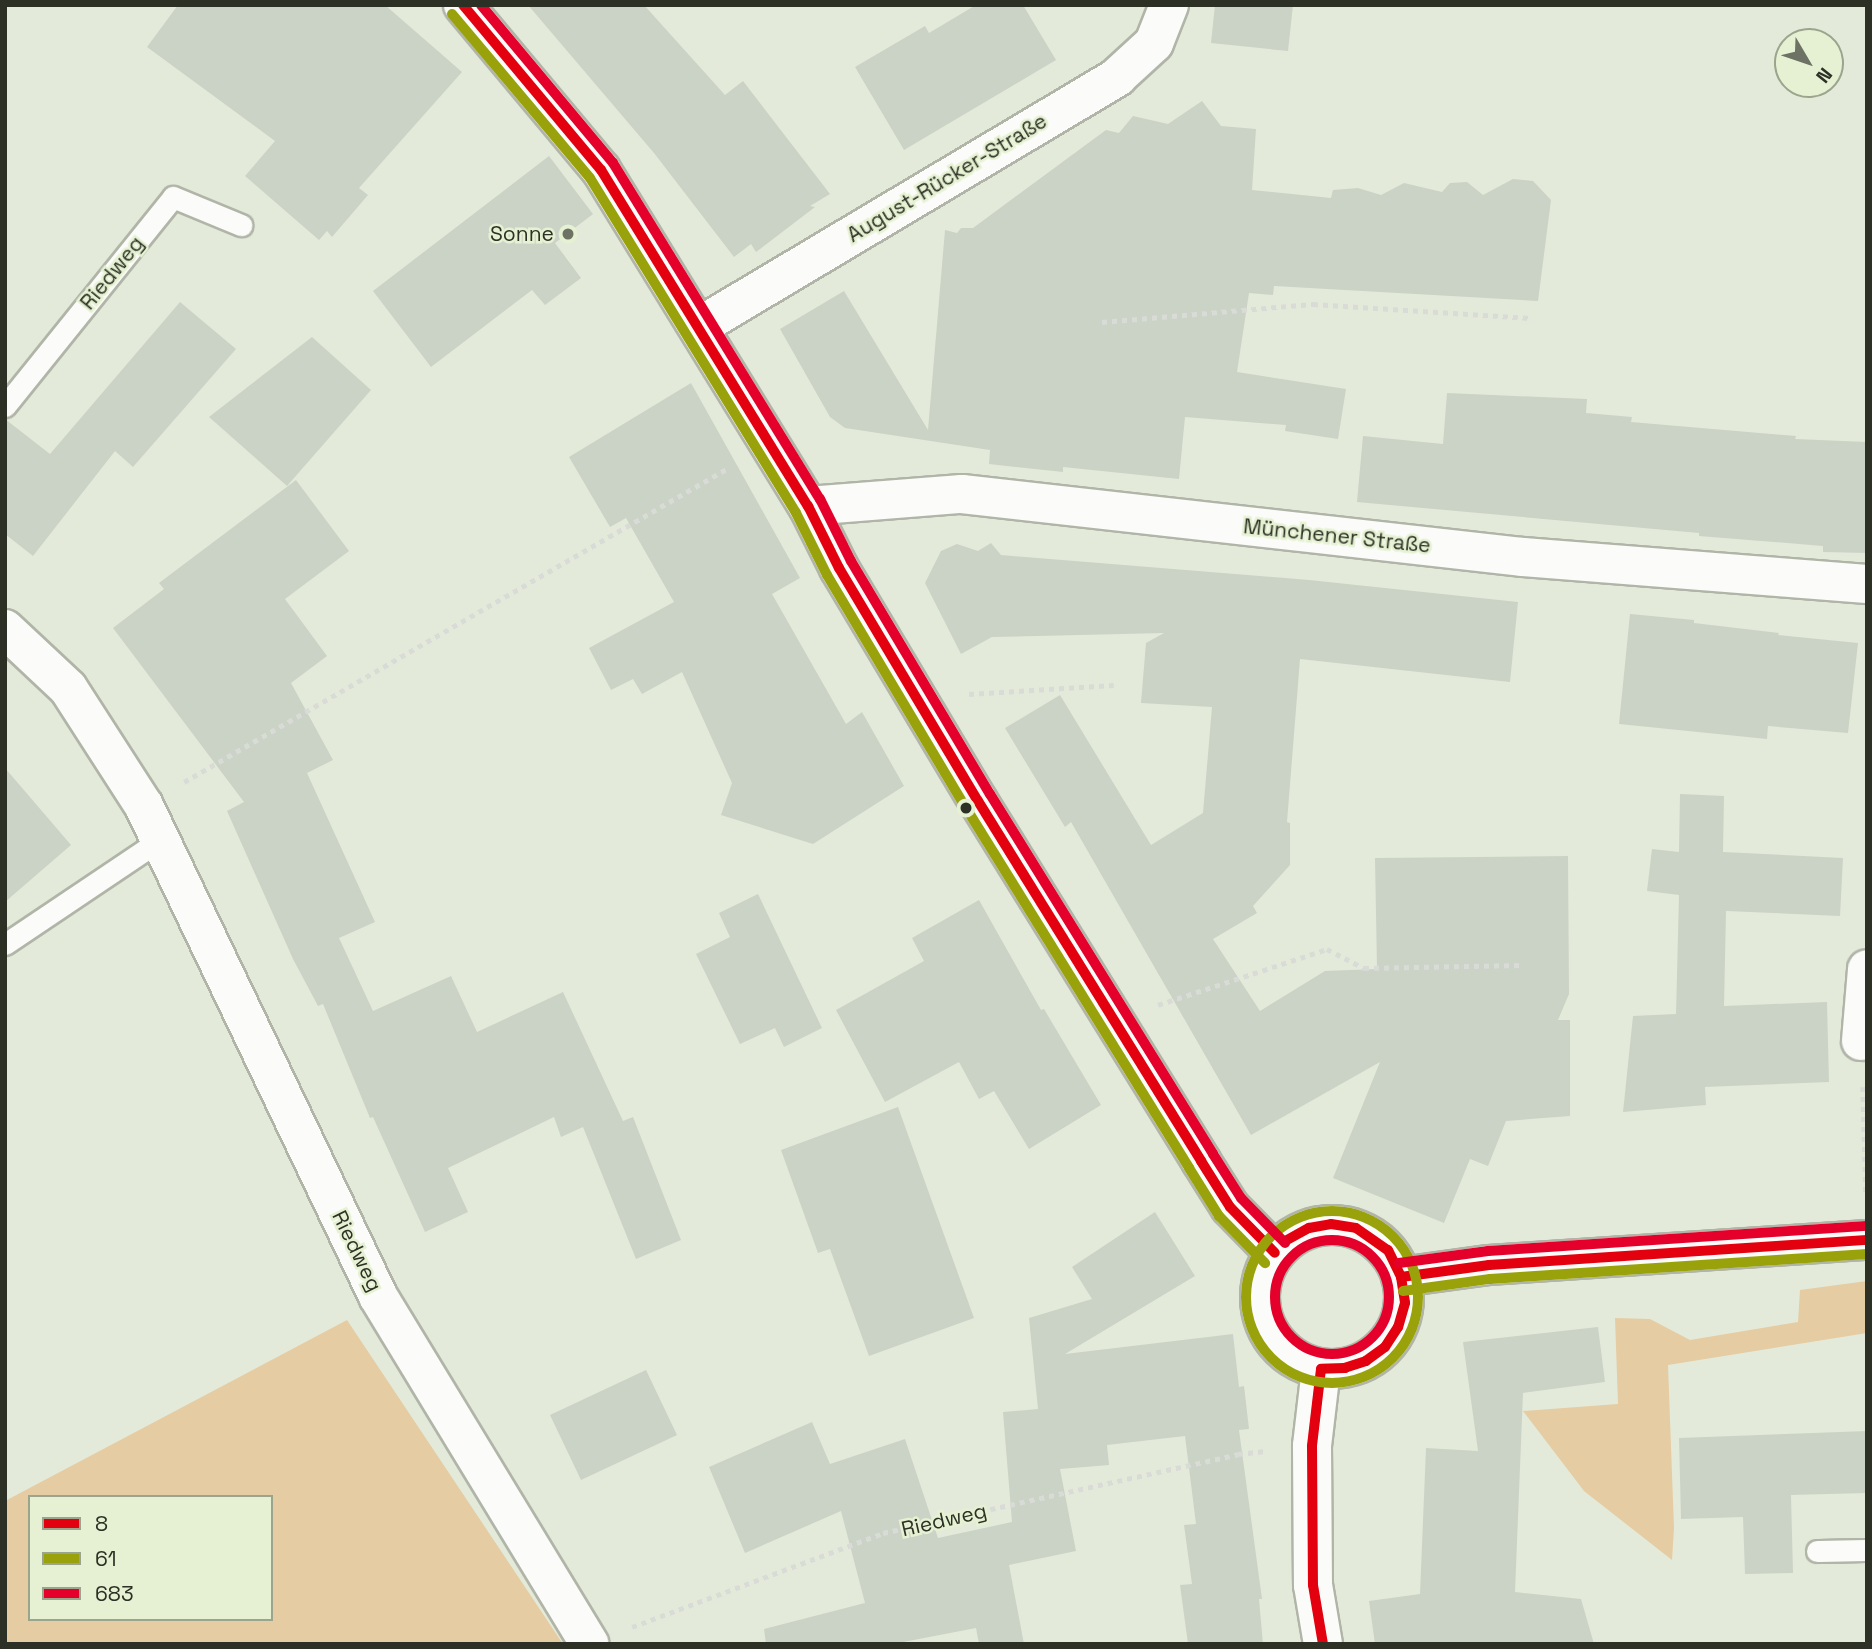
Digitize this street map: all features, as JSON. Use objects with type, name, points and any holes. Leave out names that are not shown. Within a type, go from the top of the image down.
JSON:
[{"type":"street","points":[[463,5],[601,170],[771,443],[808,506],[839,568],[916,697],[1230,1207],[1275,1253]]},
{"type":"street","name":"August-Rücker-Straße","points":[[700,326],[1117,77],[1154,43],[1169,5]]},
{"type":"street","name":"Münchener Straße","points":[[808,506],[962,494],[1524,557],[1867,584]]},
{"type":"street","name":"Riedweg","points":[[5,629],[68,688],[144,806],[378,1296],[590,1643]]},
{"type":"street","points":[[1861,1041],[1867,970]]},
{"type":"street","points":[[1331,1224],[1356,1228],[1388,1250],[1401,1277],[1405,1303],[1398,1327],[1385,1347],[1366,1361],[1345,1368],[1321,1369],[1284,1351],[1266,1327],[1260,1290],[1265,1270],[1287,1240],[1309,1228],[1331,1224]]},
{"type":"street","points":[[1401,1277],[1489,1265],[1867,1240]]},
{"type":"street","points":[[1321,1369],[1312,1446],[1313,1585],[1324,1644]]},
{"type":"lane","name":"Riedweg","points":[[5,406],[173,197],[241,225]]},
{"type":"lane","points":[[5,944],[160,840]]},
{"type":"lane","points":[[1817,1551],[1867,1549]]},
{"type":"path","points":[[1102,322],[1312,304],[1531,318]]},
{"type":"path","points":[[144,806],[771,443]]},
{"type":"path","points":[[916,697],[1114,685]]},
{"type":"path","points":[[1114,1019],[1327,949],[1364,968],[1522,964]]},
{"type":"path","points":[[1861,1041],[1866,1205]]},
{"type":"path","name":"Riedweg","points":[[590,1643],[883,1533],[1238,1454],[1312,1446]]},
{"type":"shaded area","points":[[1867,1281],[1867,1333],[1668,1365],[1674,1528],[1672,1560],[1584,1491],[1523,1411],[1618,1404],[1615,1318],[1650,1319],[1690,1340],[1798,1322],[1800,1290]]},
{"type":"shaded area","points":[[347,1320],[563,1644],[5,1644],[5,1501]]},
{"type":"building","points":[[178,5],[385,5],[462,72],[359,188],[368,195],[332,237],[327,231],[319,240],[245,176],[275,141],[147,47]]},
{"type":"building","points":[[528,5],[644,5],[725,95],[743,81],[830,194],[810,206],[815,207],[756,252],[751,244],[734,257],[654,153]]},
{"type":"building","points":[[976,5],[1023,5],[1056,60],[904,150],[855,67],[925,26],[929,33]]},
{"type":"building","points":[[1215,5],[1293,5],[1288,51],[1211,43]]},
{"type":"building","points":[[1202,101],[1221,126],[1256,129],[1252,190],[1331,198],[1333,190],[1358,188],[1381,195],[1404,183],[1442,192],[1450,183],[1467,182],[1483,195],[1513,179],[1533,181],[1551,200],[1538,301],[1274,286],[1273,295],[1249,293],[1237,372],[1346,389],[1338,439],[1285,431],[1286,425],[1185,417],[1179,479],[1063,467],[1063,472],[989,464],[990,450],[845,428],[830,417],[780,329],[844,291],[928,430],[945,230],[957,233],[961,228],[973,228],[1106,130],[1119,133],[1133,116],[1168,124]]},
{"type":"building","points":[[549,156],[593,214],[555,243],[581,278],[545,305],[532,290],[431,367],[373,291]]},
{"type":"building","points":[[180,302],[236,349],[133,467],[115,451],[33,556],[5,534],[5,419],[50,454]]},
{"type":"building","points":[[312,337],[371,390],[287,486],[209,417]]},
{"type":"building","points":[[691,383],[800,578],[772,594],[846,724],[862,712],[904,786],[813,844],[721,815],[732,783],[682,672],[642,694],[633,679],[611,690],[589,648],[674,602],[626,518],[610,527],[569,457]]},
{"type":"building","points":[[1447,393],[1587,399],[1586,413],[1632,417],[1631,422],[1796,436],[1795,439],[1867,442],[1867,553],[1823,552],[1823,546],[1357,502],[1363,436],[1443,444]]},
{"type":"building","points":[[296,480],[349,551],[285,599],[327,656],[291,683],[333,760],[307,773],[375,922],[339,938],[373,1011],[451,976],[477,1032],[563,992],[623,1121],[633,1117],[681,1240],[636,1259],[583,1127],[561,1137],[554,1117],[448,1168],[468,1212],[425,1232],[373,1117],[370,1118],[323,1004],[318,1006],[293,959],[227,811],[244,802],[113,628],[164,589],[159,583]]},
{"type":"building","points":[[991,543],[1001,555],[1309,580],[1518,602],[1510,682],[1300,659],[1287,822],[1290,823],[1290,865],[1253,906],[1257,913],[1213,939],[1260,1011],[1325,971],[1377,969],[1375,858],[1568,856],[1569,994],[1558,1020],[1570,1020],[1570,1116],[1506,1121],[1488,1166],[1470,1159],[1444,1223],[1333,1178],[1380,1062],[1251,1135],[1071,822],[1065,827],[1005,728],[1060,695],[1151,845],[1203,813],[1212,707],[1141,703],[1146,643],[1164,633],[992,637],[961,654],[925,583],[941,551],[957,544],[978,551]]},
{"type":"building","points":[[1630,614],[1694,620],[1694,623],[1779,633],[1778,635],[1858,643],[1848,733],[1768,726],[1767,739],[1619,724]]},
{"type":"building","points":[[5,768],[71,845],[5,902]]},
{"type":"building","points":[[1680,794],[1724,796],[1723,852],[1843,858],[1840,916],[1726,911],[1724,1006],[1827,1002],[1829,1082],[1705,1087],[1706,1105],[1623,1112],[1633,1016],[1676,1014],[1679,895],[1647,891],[1652,849],[1679,852]]},
{"type":"building","points":[[758,894],[822,1028],[784,1047],[775,1028],[740,1044],[696,954],[730,937],[719,913]]},
{"type":"building","points":[[979,900],[1041,1010],[1044,1009],[1101,1105],[1029,1149],[994,1091],[979,1099],[959,1062],[885,1102],[836,1010],[924,961],[912,938]]},
{"type":"building","points":[[898,1107],[974,1318],[869,1356],[830,1249],[818,1253],[781,1150]]},
{"type":"building","points":[[1155,1212],[1195,1276],[1065,1354],[1233,1334],[1239,1387],[1244,1386],[1249,1429],[1239,1430],[1262,1599],[1259,1599],[1263,1644],[1188,1644],[1180,1585],[1192,1584],[1184,1525],[1196,1524],[1185,1436],[1107,1445],[1109,1465],[1060,1469],[1076,1551],[1009,1565],[1024,1644],[979,1644],[976,1628],[893,1644],[766,1644],[764,1629],[865,1603],[841,1511],[745,1553],[709,1467],[812,1422],[830,1464],[905,1439],[938,1538],[1012,1522],[1003,1412],[1038,1409],[1029,1318],[1092,1299],[1072,1267]]},
{"type":"building","points":[[1598,1327],[1605,1382],[1523,1393],[1515,1592],[1581,1599],[1594,1644],[1375,1644],[1369,1601],[1420,1594],[1426,1448],[1478,1451],[1463,1342]]},
{"type":"building","points":[[646,1370],[677,1435],[581,1480],[550,1415]]},
{"type":"building","points":[[1867,1431],[1867,1493],[1791,1495],[1793,1573],[1745,1574],[1743,1517],[1681,1519],[1679,1438]]},
{"type":"transit line","name":"8","points":[[463,5],[601,170],[808,506],[839,568],[978,801],[1201,1161],[1230,1207],[1275,1253]]},
{"type":"transit line","name":"683","points":[[481,5],[613,163],[820,499],[851,561],[990,794],[1213,1154],[1241,1198],[1285,1243]]},
{"type":"transit line","name":"61","points":[[452,14],[590,178],[796,513],[827,575],[966,808],[1189,1168],[1219,1216],[1265,1263]]},
{"type":"transit line","name":"61","points":[[1332,1211],[1365,1218],[1393,1236],[1411,1264],[1418,1297],[1411,1330],[1393,1358],[1365,1376],[1332,1383],[1299,1376],[1271,1358],[1253,1330],[1246,1297],[1253,1264],[1271,1236],[1299,1218],[1332,1211]]},
{"type":"transit line","name":"8","points":[[1287,1240],[1309,1228],[1331,1224],[1356,1228],[1388,1250],[1401,1277],[1405,1303],[1398,1327],[1385,1347],[1366,1361],[1345,1368],[1321,1369]]},
{"type":"transit line","name":"683","points":[[1399,1263],[1488,1251],[1866,1226]]},
{"type":"transit line","name":"683","points":[[1332,1240],[1354,1244],[1373,1256],[1385,1275],[1389,1297],[1385,1319],[1373,1338],[1354,1350],[1332,1354],[1310,1350],[1291,1338],[1279,1319],[1275,1297],[1279,1275],[1291,1256],[1310,1244],[1332,1240]]},
{"type":"transit line","name":"8","points":[[1401,1277],[1489,1265],[1867,1240]]},
{"type":"transit line","name":"61","points":[[1403,1291],[1490,1279],[1867,1254]]},
{"type":"transit line","name":"8","points":[[1321,1369],[1312,1446],[1313,1585],[1323,1644]]},
{"type":"place","name":"Sonne","points":[[568,234]]}]
